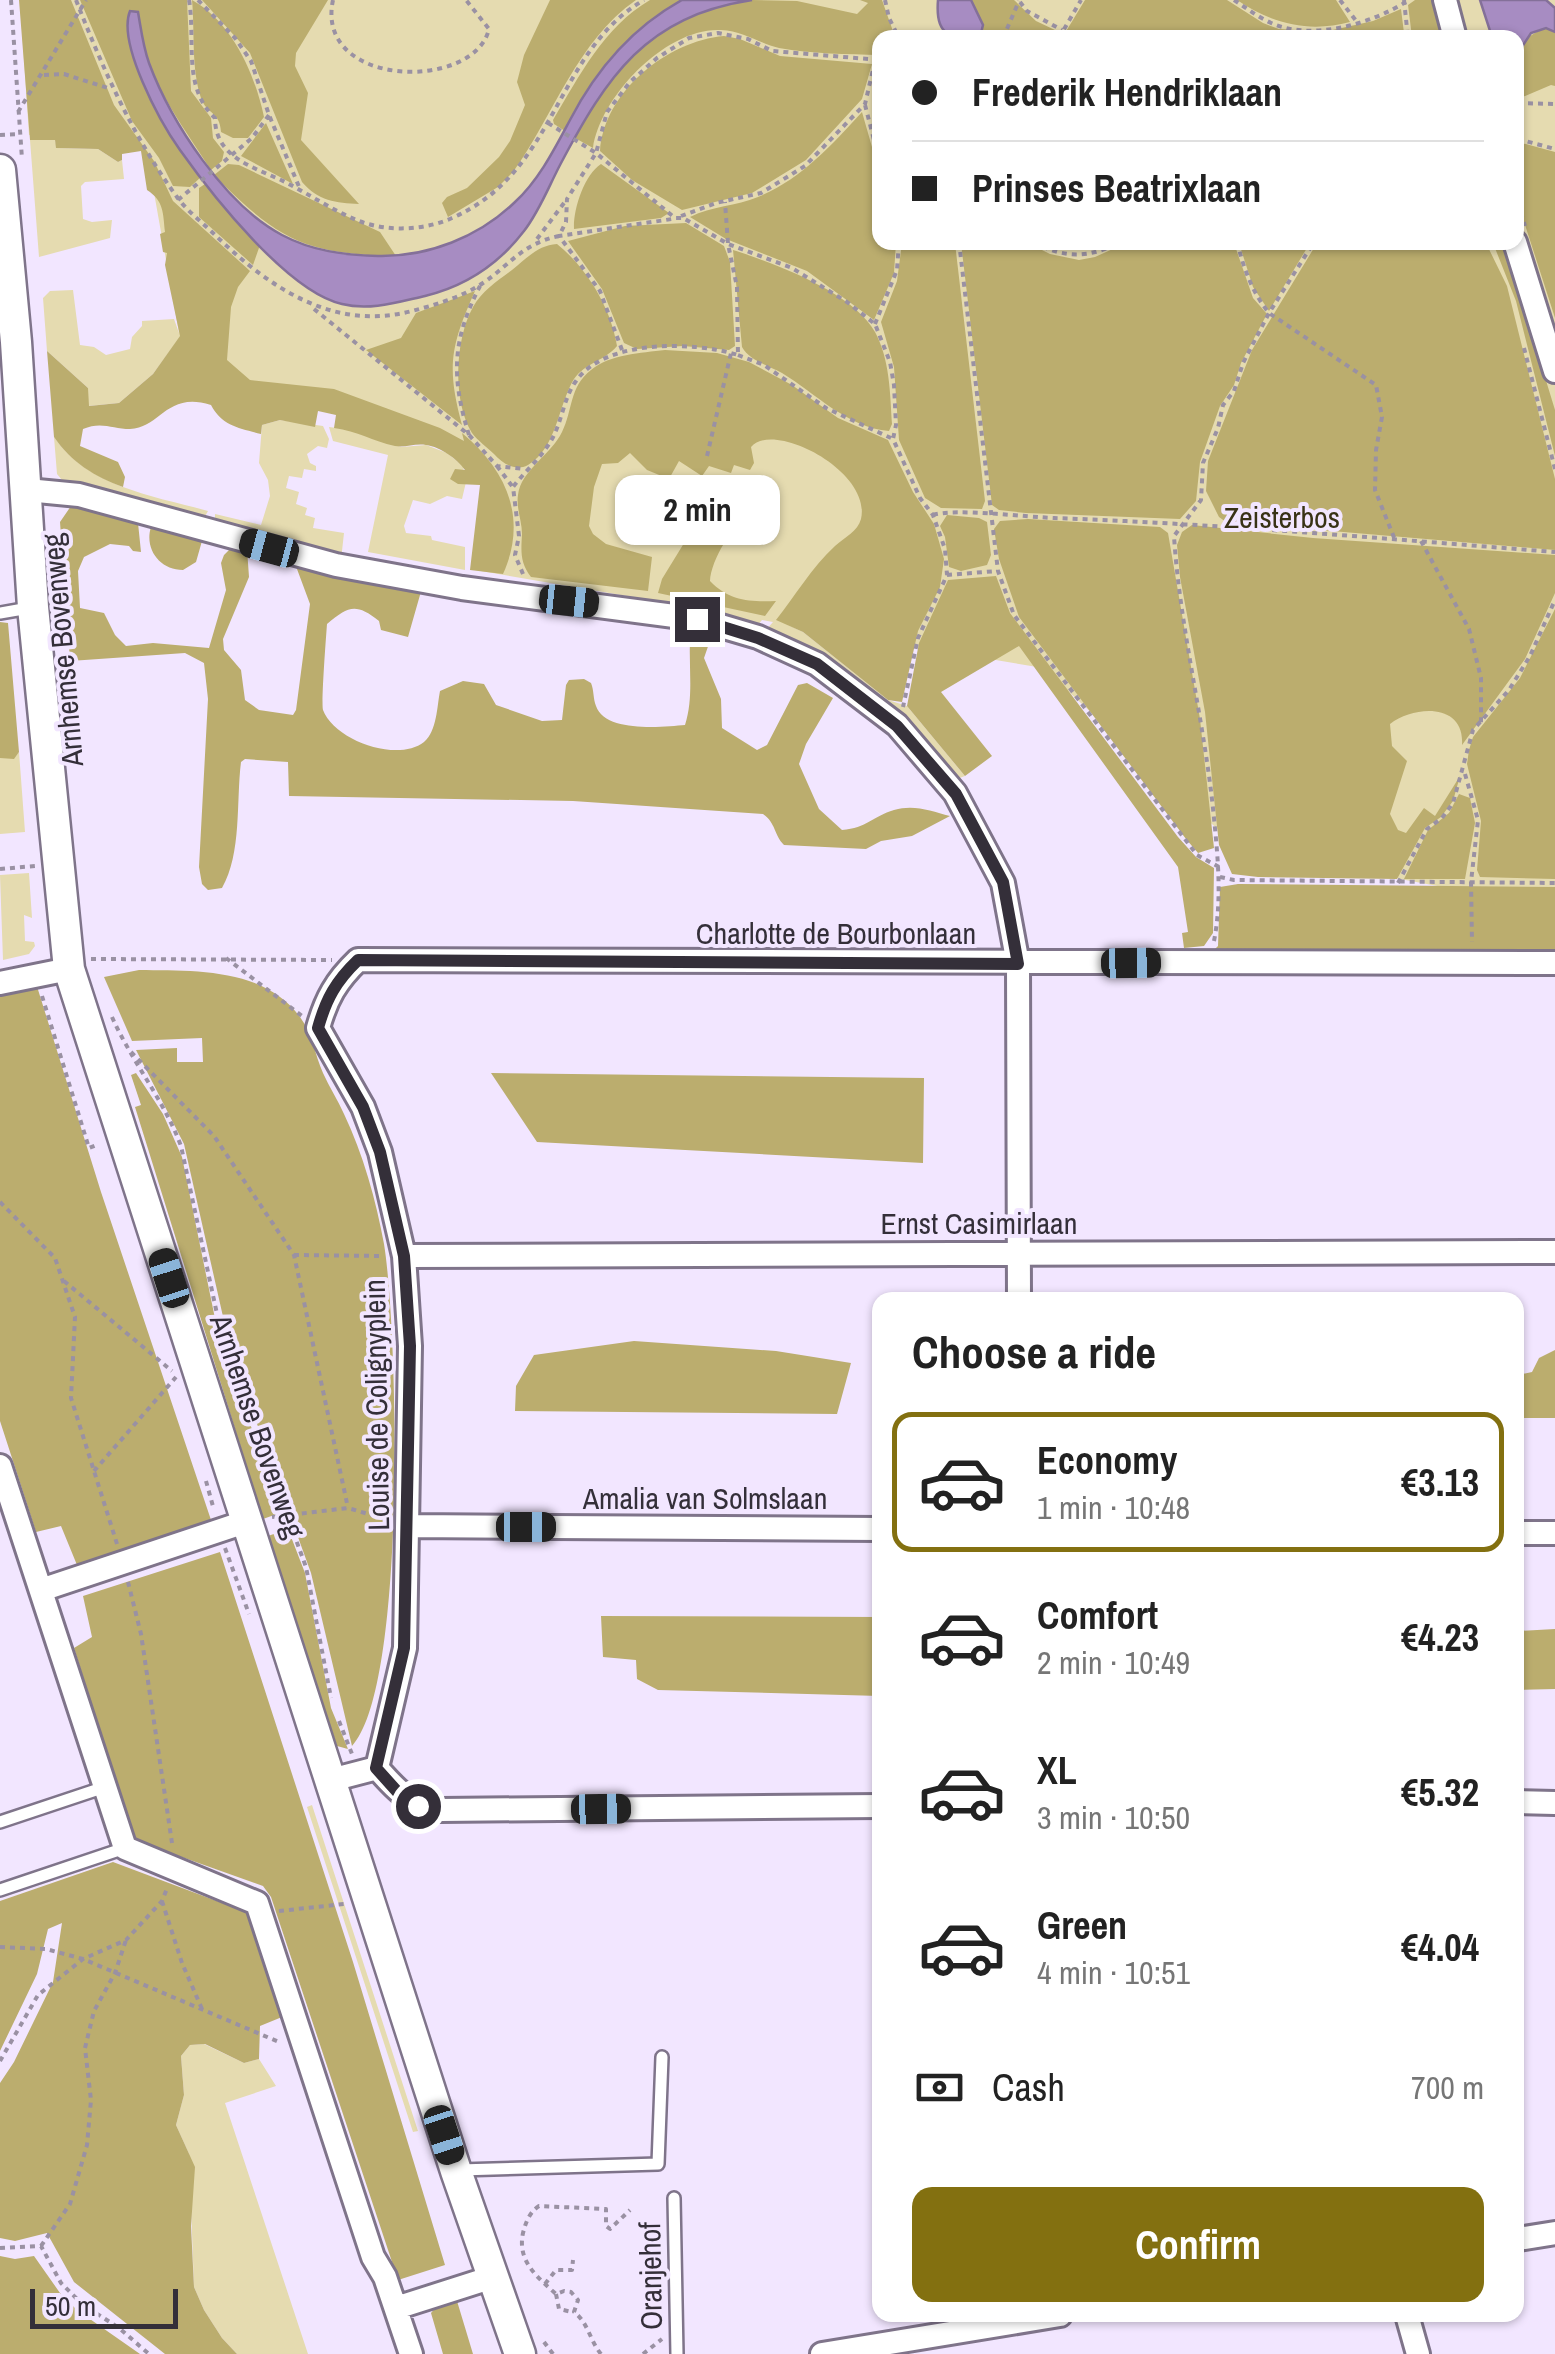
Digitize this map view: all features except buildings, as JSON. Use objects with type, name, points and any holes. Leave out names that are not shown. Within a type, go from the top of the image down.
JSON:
[{"type":"main road","name":"Arnhemse Bovenweg","points":[[12,172],[8,343],[27,490],[34,608],[87,967],[248,1522],[355,1774],[456,2170],[493,2277],[529,2344]]},
{"type":"street","points":[[1444,0],[1453,30]]},
{"type":"street","points":[[1517,250],[1555,372]]},
{"type":"street","points":[[27,490],[79,495],[336,565],[697,619],[758,638],[817,664],[897,726],[956,794],[1003,882],[1018,964],[1019,1292]]},
{"type":"street","points":[[318,1028],[324,1003],[337,980],[358,960]]},
{"type":"street","name":"Charlotte de Bourbonlaan","points":[[358,960],[1555,963]]},
{"type":"street","points":[[0,983],[87,967]]},
{"type":"street","name":"Louise de Colignyplein","points":[[318,1028],[363,1107],[380,1152],[404,1256],[410,1346],[404,1648],[355,1774]]},
{"type":"street","name":"Ernst Casimirlaan","points":[[404,1256],[1555,1252]]},
{"type":"street","points":[[0,1466],[125,1848],[257,1903],[373,2257],[386,2276],[411,2354]]},
{"type":"street","name":"Arnhemse Bovenweg","points":[[41,1590],[248,1522]]},
{"type":"street","name":"Amalia van Solmslaan","points":[[409,1526],[872,1529]]},
{"type":"street","points":[[1524,1533],[1555,1533]]},
{"type":"street","points":[[355,1774],[418,1806],[441,1810],[872,1806]]},
{"type":"street","points":[[1524,1802],[1555,1802]]},
{"type":"street","points":[[1524,2238],[1555,2232]]},
{"type":"street","points":[[396,2308],[493,2277]]},
{"type":"street","points":[[822,2354],[946,2325],[980,2322]]},
{"type":"street","points":[[1409,2322],[1418,2354]]},
{"type":"lane","name":"Arnhemse Bovenweg","points":[[0,612],[34,608]]},
{"type":"lane","points":[[0,1822],[106,1787]]},
{"type":"lane","points":[[0,1890],[125,1848]]},
{"type":"lane","points":[[456,2170],[658,2164],[662,2057]]},
{"type":"lane","name":"Oranjehof","points":[[674,2198],[677,2354]]},
{"type":"path","points":[[12,0],[20,134],[12,172]]},
{"type":"path","points":[[76,0],[111,89],[178,200],[240,259],[310,306],[469,434],[497,466],[513,487],[519,536],[515,555],[532,597]]},
{"type":"path","points":[[18,112],[44,75],[86,0]]},
{"type":"path","points":[[189,0],[191,58],[198,94],[201,104],[216,118],[216,134],[230,156],[364,223],[393,228],[430,228],[496,194],[550,125],[603,32],[644,0]]},
{"type":"path","points":[[198,0],[252,61],[300,190]]},
{"type":"path","points":[[333,0],[333,30],[338,42],[356,59],[368,66],[428,71],[453,66],[472,56],[487,40],[489,29],[484,19],[466,0]]},
{"type":"path","points":[[885,0],[895,30]]},
{"type":"path","points":[[1062,30],[1081,0]]},
{"type":"path","points":[[1234,0],[1268,22],[1322,30],[1356,22],[1406,1],[1407,30]]},
{"type":"path","points":[[1340,0],[1356,22]]},
{"type":"path","points":[[1019,1],[1026,11],[1054,30]]},
{"type":"path","points":[[1006,30],[1019,1]]},
{"type":"path","points":[[310,306],[356,316],[388,316],[450,299],[481,284],[535,241],[567,199],[596,154],[602,123],[622,91],[657,58],[690,38],[718,32],[748,38],[772,51],[872,59]]},
{"type":"path","points":[[44,75],[64,74],[111,89]]},
{"type":"path","points":[[535,241],[674,218],[761,193],[805,166],[865,104],[872,80]]},
{"type":"path","points":[[1524,103],[1555,104]]},
{"type":"path","points":[[865,104],[872,132]]},
{"type":"path","points":[[178,200],[252,138],[269,115]]},
{"type":"path","points":[[550,125],[596,154],[674,218],[684,218],[728,244],[792,268],[875,324],[890,362],[894,385],[893,439],[920,498],[933,515],[946,549],[947,575],[918,638],[897,726]]},
{"type":"path","points":[[0,136],[20,134]]},
{"type":"path","points":[[1524,141],[1555,149]]},
{"type":"path","points":[[559,236],[566,222],[567,199]]},
{"type":"path","points":[[726,202],[728,244],[737,287],[738,355]]},
{"type":"path","points":[[559,236],[600,291],[622,350]]},
{"type":"path","points":[[875,324],[897,270],[898,250]]},
{"type":"path","points":[[960,250],[998,570],[1014,615],[1197,855],[1218,867]]},
{"type":"path","points":[[1050,250],[1072,256],[1105,250]]},
{"type":"path","points":[[1239,250],[1246,276],[1269,313],[1376,385],[1382,417],[1375,490],[1395,540]]},
{"type":"path","points":[[1206,962],[1215,938],[1220,876],[1208,756],[1176,570],[1174,536],[1201,500],[1203,463],[1218,428],[1222,406],[1234,390],[1269,313],[1309,250]]},
{"type":"path","points":[[469,434],[457,397],[455,369],[466,314],[481,284]]},
{"type":"path","points":[[1523,342],[1555,469]]},
{"type":"path","points":[[513,487],[554,435],[575,382],[590,366],[622,350],[677,348],[738,355],[764,365],[838,415],[893,439]]},
{"type":"path","points":[[707,456],[731,353]]},
{"type":"path","points":[[497,466],[527,468]]},
{"type":"path","points":[[933,515],[945,511],[1182,522],[1555,552]]},
{"type":"path","points":[[1421,541],[1470,629],[1481,678],[1480,723]]},
{"type":"path","points":[[947,575],[998,570]]},
{"type":"path","points":[[1398,883],[1427,829],[1453,804],[1473,730],[1520,673],[1555,600]]},
{"type":"path","points":[[1464,769],[1478,820],[1471,882],[1473,964]]},
{"type":"path","points":[[0,870],[38,866]]},
{"type":"path","points":[[1220,876],[1234,880],[1555,883]]},
{"type":"path","points":[[87,967],[226,958],[358,960]]},
{"type":"path","points":[[226,958],[318,1028]]},
{"type":"path","points":[[36,977],[89,1148],[108,1140]]},
{"type":"path","name":"Arnhemse Bovenweg","points":[[106,1003],[124,1045],[172,1121],[181,1146],[224,1342],[306,1567],[332,1705]]},
{"type":"path","points":[[124,1045],[214,1136],[294,1255],[348,1508]]},
{"type":"path","points":[[0,1202],[55,1258],[74,1317],[70,1398],[142,1634],[176,1868],[162,1901],[126,1940],[83,1959],[38,1995],[0,2061]]},
{"type":"path","points":[[294,1255],[404,1256]]},
{"type":"path","points":[[62,1278],[178,1376],[94,1471]]},
{"type":"path","points":[[286,1515],[348,1508],[409,1526]]},
{"type":"path","points":[[338,1720],[355,1774]]},
{"type":"path","points":[[162,1901],[202,2011]]},
{"type":"path","points":[[257,1903],[272,1912],[346,1904]]},
{"type":"path","points":[[41,2246],[70,2204],[87,2145],[91,2100],[84,2048],[94,2012],[115,1973],[126,1940]]},
{"type":"path","points":[[0,1947],[46,1949],[83,1959],[306,2053]]},
{"type":"path","points":[[601,2354],[582,2319],[574,2312],[559,2310],[556,2294],[520,2251],[526,2222],[539,2206],[606,2210],[606,2226],[610,2229],[630,2210]]},
{"type":"path","points":[[0,2248],[41,2246]]},
{"type":"path","points":[[41,2246],[61,2283],[82,2304],[150,2354]]},
{"type":"path","points":[[545,2284],[556,2270],[572,2270],[573,2260]]},
{"type":"path","points":[[556,2294],[564,2291],[574,2295],[578,2300],[574,2312]]},
{"type":"path","points":[[644,2354],[660,2340],[676,2334]]},
{"type":"path","points":[[529,2344],[553,2354]]},
{"type":"green space","points":[[19,0],[71,0],[114,105],[154,161],[173,201],[250,271],[238,287],[231,307],[227,360],[250,380],[334,389],[440,428],[464,441],[462,433],[491,463],[509,497],[513,534],[503,574],[470,570],[480,485],[458,484],[450,479],[455,469],[465,470],[458,462],[432,446],[395,446],[334,428],[336,415],[318,411],[315,427],[280,420],[262,425],[261,434],[232,425],[220,418],[211,405],[196,402],[174,406],[141,427],[83,429],[80,446],[118,462],[125,477],[123,487],[84,468],[61,446],[54,437],[47,351],[88,388],[89,406],[119,403],[153,374],[180,336],[165,265],[167,253],[163,252],[160,234],[165,232],[163,213],[160,203],[147,190],[141,151],[122,154],[118,162],[98,149],[56,148],[55,140],[30,140]]},
{"type":"green space","name":"Zeisterbos","points":[[20,0],[1555,0],[1555,908],[1239,849],[1043,668],[788,625],[803,632],[888,700],[907,706],[965,776],[954,780],[766,630],[773,622],[762,620],[756,627],[657,605],[656,601],[481,571],[486,496],[466,443],[270,399],[180,337],[153,374],[119,403],[88,406],[88,388],[47,351],[43,298],[50,291],[73,290],[80,345],[94,347],[106,355],[130,349],[142,321],[174,319],[179,333],[148,159],[141,147],[126,138],[29,135]]},
{"type":"green space","points":[[80,0],[187,0],[191,91],[211,118],[213,138],[224,152],[222,161],[211,170],[155,77],[141,36],[139,15],[129,37],[158,111],[201,177],[190,187],[173,186],[159,158],[132,121]]},
{"type":"green space","points":[[192,0],[230,35],[255,84],[264,117],[248,138],[233,138],[221,132],[218,120],[201,98]]},
{"type":"green space","points":[[202,0],[328,0],[296,53],[295,66],[308,93],[301,140],[359,204],[328,200],[302,182],[250,53]]},
{"type":"green space","points":[[550,0],[636,0],[615,17],[582,57],[513,172],[498,187],[448,217],[442,203],[467,188],[510,141],[525,105],[517,82],[524,55]]},
{"type":"green space","points":[[650,0],[682,0],[646,25],[613,56],[586,91],[565,131],[554,124],[573,86],[606,38]]},
{"type":"green space","points":[[752,0],[797,1],[857,14],[868,3],[860,0],[882,0],[893,30],[872,30],[872,55],[791,50],[729,31],[700,32],[658,53],[622,87],[598,128],[593,148],[575,138],[606,86],[646,45],[694,16]]},
{"type":"green space","points":[[971,0],[1014,0],[1036,21],[1055,30],[982,30]]},
{"type":"green space","points":[[1085,0],[1227,0],[1263,23],[1294,30],[1067,30]]},
{"type":"green space","points":[[1237,0],[1336,0],[1350,22],[1320,27],[1291,24]]},
{"type":"green space","points":[[1415,0],[1434,0],[1442,30],[1411,30],[1408,5]]},
{"type":"green space","points":[[1401,9],[1404,30],[1333,30],[1373,21]]},
{"type":"green space","points":[[1546,28],[1555,32],[1555,86],[1524,96],[1524,43]]},
{"type":"green space","points":[[724,36],[780,56],[872,64],[862,99],[806,160],[752,193],[682,210],[632,180],[600,151],[604,129],[613,109],[642,73],[681,48]]},
{"type":"green space","points":[[862,112],[872,147],[872,250],[896,250],[894,273],[874,320],[807,271],[726,239],[690,217],[773,190],[827,149]]},
{"type":"green space","points":[[266,123],[293,184],[241,156]]},
{"type":"green space","points":[[30,140],[55,140],[57,148],[98,149],[118,162],[122,160],[124,179],[85,182],[81,186],[83,219],[112,220],[110,238],[39,257]]},
{"type":"green space","points":[[1524,144],[1555,152],[1555,318],[1524,222]]},
{"type":"green space","points":[[228,164],[239,165],[380,232],[396,256],[315,247],[276,229],[214,175]]},
{"type":"green space","points":[[601,164],[669,213],[661,218],[574,229],[581,194],[589,176]]},
{"type":"green space","points":[[205,184],[260,245],[253,265],[199,217],[199,188]]},
{"type":"green space","points":[[686,223],[724,246],[730,262],[735,346],[729,350],[683,346],[637,349],[624,343],[602,289],[568,241],[625,226]]},
{"type":"green space","points":[[557,244],[596,290],[617,346],[574,379],[551,437],[538,457],[528,465],[514,467],[477,439],[466,420],[458,370],[462,336],[473,307],[485,291],[533,253]]},
{"type":"green space","points":[[733,250],[811,281],[864,318],[875,332],[886,365],[892,424],[889,431],[846,417],[745,352]]},
{"type":"green space","points":[[901,250],[956,250],[985,501],[982,509],[941,508],[925,498],[899,440],[894,367],[881,322],[897,281]]},
{"type":"green space","points":[[962,250],[1042,250],[1079,260],[1110,250],[1236,250],[1253,298],[1267,314],[1220,406],[1200,462],[1196,501],[1180,519],[1026,513],[999,510],[992,505]]},
{"type":"green space","points":[[1241,250],[1306,250],[1269,311],[1253,287]]},
{"type":"green space","points":[[1313,250],[1489,250],[1507,286],[1555,479],[1555,550],[1226,522],[1219,517],[1206,491],[1208,461],[1252,350]]},
{"type":"green space","points":[[1496,250],[1506,250],[1555,410],[1555,456],[1516,301]]},
{"type":"green space","points":[[475,291],[454,356],[454,387],[462,425],[366,350],[401,338],[416,313]]},
{"type":"green space","points":[[665,350],[717,353],[749,362],[792,385],[838,418],[888,440],[913,492],[934,524],[944,559],[940,587],[918,631],[902,702],[888,700],[803,632],[776,620],[819,563],[854,531],[861,519],[860,501],[852,484],[837,468],[798,445],[762,440],[751,447],[754,463],[750,470],[734,465],[731,473],[709,466],[702,476],[679,461],[669,479],[647,470],[630,453],[618,463],[602,464],[594,487],[589,526],[606,544],[652,557],[648,591],[531,577],[522,557],[520,486],[562,432],[579,384],[591,370],[607,361]]},
{"type":"green space","points":[[280,420],[323,426],[329,439],[327,448],[318,446],[307,454],[316,471],[304,469],[302,478],[289,476],[286,488],[299,492],[296,504],[307,508],[305,515],[315,518],[313,528],[344,533],[341,560],[215,528],[215,514],[261,525],[270,496],[268,480],[259,463],[262,425]]},
{"type":"green space","points":[[329,427],[359,431],[401,447],[426,445],[447,453],[463,466],[466,482],[462,499],[447,496],[430,504],[413,500],[404,526],[406,533],[465,547],[465,570],[368,552],[388,455],[333,441]]},
{"type":"green space","points":[[54,437],[68,454],[103,478],[208,511],[203,520],[71,491],[57,474]]},
{"type":"green space","points":[[719,500],[747,508],[750,515],[724,544],[710,581],[740,599],[776,601],[765,616],[658,593],[662,579],[689,535],[709,545]]},
{"type":"green space","points":[[71,506],[138,523],[141,552],[110,544],[84,557],[78,571],[80,608],[104,613],[115,635],[126,646],[153,643],[209,648],[226,590],[221,563],[224,555],[234,545],[247,549],[249,577],[223,639],[224,650],[241,670],[245,700],[259,710],[293,715],[296,710],[310,604],[294,561],[422,588],[408,637],[381,630],[379,621],[358,609],[346,611],[327,624],[323,710],[340,731],[368,745],[398,750],[424,742],[434,725],[440,691],[463,681],[484,684],[496,705],[542,721],[562,720],[566,685],[569,680],[584,679],[591,683],[602,715],[611,721],[636,726],[685,725],[690,701],[691,629],[712,635],[704,658],[721,699],[722,728],[757,750],[767,745],[798,685],[807,683],[833,698],[799,764],[819,809],[842,830],[901,808],[950,816],[912,836],[881,841],[866,849],[784,845],[763,814],[573,801],[289,796],[288,762],[245,759],[241,762],[233,859],[222,888],[208,890],[202,884],[199,867],[208,699],[204,663],[185,653],[70,661],[60,522]]},
{"type":"green space","points":[[947,515],[987,522],[991,555],[987,565],[961,571],[949,567],[940,526]]},
{"type":"green space","points":[[1028,519],[1160,527],[1168,533],[1200,719],[1214,848],[1198,853],[1186,839],[1019,617],[999,559],[994,529],[1000,521]]},
{"type":"green space","points":[[1192,525],[1555,555],[1555,593],[1525,659],[1462,745],[1456,721],[1447,715],[1412,713],[1390,724],[1392,746],[1407,761],[1390,814],[1398,830],[1406,833],[1424,808],[1435,816],[1460,776],[1453,801],[1441,817],[1425,828],[1397,879],[1232,874],[1219,845],[1205,712],[1180,577],[1177,545],[1182,532]]},
{"type":"green space","points":[[151,527],[202,541],[196,562],[183,570],[161,562],[150,543]]},
{"type":"green space","points":[[996,576],[1010,613],[1178,837],[1196,857],[1214,868],[1213,933],[1204,946],[1184,948],[1182,933],[1188,932],[1178,867],[1019,646],[941,692],[992,756],[965,776],[907,706],[919,643],[948,580]]},
{"type":"green space","points":[[1555,609],[1555,879],[1480,877],[1477,870],[1481,821],[1467,764],[1469,750],[1473,737],[1520,678]]},
{"type":"green space","points":[[0,622],[8,623],[19,752],[14,759],[0,758]]},
{"type":"green space","points":[[19,752],[25,832],[0,834],[0,758],[14,758]]},
{"type":"green space","points":[[1459,794],[1470,798],[1475,823],[1465,879],[1404,879],[1428,830],[1449,813]]},
{"type":"green space","points":[[29,873],[32,918],[24,915],[25,941],[34,942],[35,946],[29,954],[3,960],[0,875]]},
{"type":"green space","points":[[1220,887],[1555,887],[1555,955],[1210,954],[1218,946]]},
{"type":"green space","points":[[139,970],[226,975],[247,980],[285,1001],[308,1030],[323,1073],[357,1145],[373,1194],[389,1288],[394,1505],[382,1655],[370,1711],[352,1746],[311,1573],[231,1352],[184,1144],[136,1050],[177,1048],[177,1062],[203,1062],[202,1038],[132,1041],[104,977]]},
{"type":"green space","points":[[35,980],[212,1523],[77,1565],[61,1526],[36,1532],[0,1421],[0,986]]},
{"type":"green space","points":[[136,1073],[163,1114],[182,1157],[220,1343],[279,1502],[277,1514],[263,1519],[135,1107],[141,1105],[131,1075]]},
{"type":"green space","points":[[491,1073],[924,1078],[923,1163],[537,1142]]},
{"type":"green space","points":[[634,1341],[776,1351],[851,1363],[837,1414],[515,1411],[516,1386],[534,1355]]},
{"type":"green space","points":[[1555,1350],[1555,1418],[1524,1418],[1524,1374],[1532,1372],[1539,1358]]},
{"type":"green space","points":[[288,1529],[305,1573],[331,1708],[348,1749],[337,1746],[268,1536]]},
{"type":"green space","points":[[220,1552],[353,1962],[445,2265],[398,2280],[271,1897],[263,1886],[134,1840],[74,1648],[92,1637],[83,1596]]},
{"type":"green space","points":[[601,1616],[872,1617],[872,1696],[658,1690],[637,1679],[636,1660],[603,1657]]},
{"type":"green space","points":[[1555,1629],[1555,1689],[1524,1690],[1524,1631]]},
{"type":"green space","points":[[312,1805],[418,2131],[413,2132],[307,1807]]},
{"type":"green space","points":[[113,1862],[246,1912],[282,2017],[260,2026],[259,2059],[244,2063],[205,2044],[190,2045],[181,2056],[184,2095],[176,2125],[195,2167],[191,2226],[194,2287],[204,2310],[237,2354],[165,2354],[74,2282],[47,2233],[15,2241],[0,2238],[0,2083],[53,1982],[62,1923],[48,1929],[37,1974],[0,2051],[0,1901]]},
{"type":"green space","points":[[204,2044],[244,2063],[259,2059],[276,2086],[225,2103],[308,2354],[237,2354],[204,2310],[194,2287],[189,2154],[176,2125],[184,2095],[181,2056],[190,2045]]},
{"type":"green space","points":[[0,2256],[34,2256],[77,2310],[140,2354],[0,2354]]},
{"type":"green space","points":[[457,2301],[473,2354],[443,2354],[431,2313],[436,2307]]},
{"type":"shaded area","points":[[682,0],[752,0],[684,20],[634,55],[595,104],[529,224],[492,264],[440,292],[373,306],[352,306],[321,296],[275,262],[231,215],[162,121],[135,62],[128,25],[130,11],[138,12],[149,63],[171,111],[202,160],[240,204],[293,240],[353,255],[378,256],[434,249],[469,235],[501,214],[539,174],[580,102],[617,51],[647,23]]},
{"type":"shaded area","points":[[938,0],[971,0],[982,30],[944,30]]},
{"type":"shaded area","points":[[1480,0],[1546,0],[1555,8],[1555,32],[1546,28],[1531,33],[1524,44],[1524,30],[1490,30]]},
{"type":"route","points":[[418,1806],[402,1797],[376,1768],[404,1648],[410,1346],[404,1256],[380,1152],[363,1107],[318,1028],[324,1003],[337,980],[358,960],[1018,964],[1003,882],[956,794],[897,726],[817,664],[758,638],[697,619]]}]
